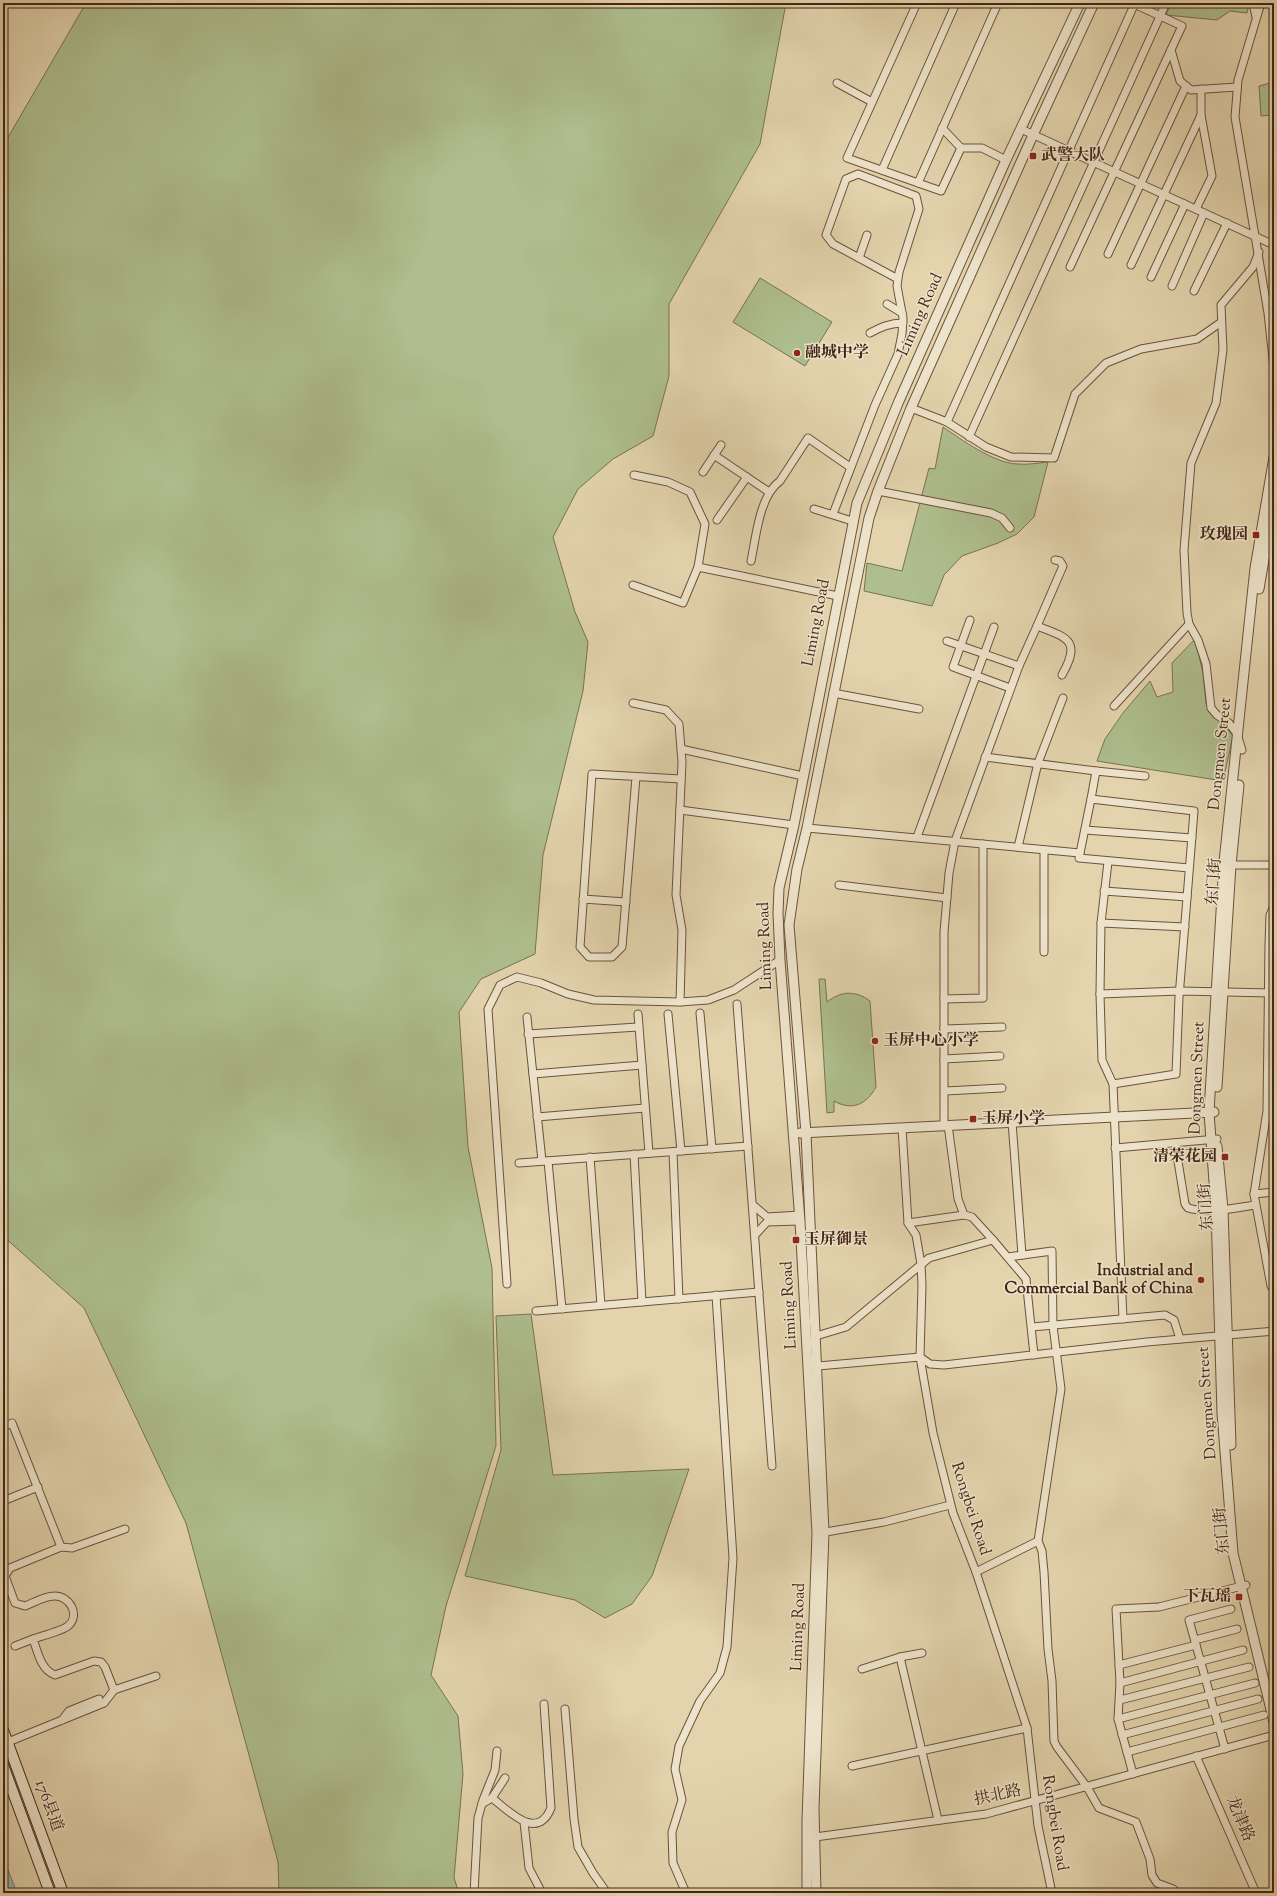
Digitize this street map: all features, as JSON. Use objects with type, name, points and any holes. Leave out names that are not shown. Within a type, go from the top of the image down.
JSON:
[{"type":"main road","name":"176县道","points":[[3,1730],[64,1893]]},
{"type":"main road","name":"176县道","points":[[3,1765],[50,1893]]},
{"type":"street","points":[[917,3],[847,158],[941,191],[961,148]]},
{"type":"street","points":[[882,170],[956,3]]},
{"type":"street","points":[[918,183],[998,3]]},
{"type":"street","name":"Liming Road","points":[[807,1893],[807,1821],[821,1532],[794,1133],[780,960],[778,913],[779,888],[794,825],[852,521],[857,503],[899,401],[1006,160],[1080,3]]},
{"type":"street","name":"Liming Road","points":[[816,1893],[816,1837],[814,1808],[821,1532],[818,1366],[806,1133],[789,925],[796,869],[807,828],[832,693],[869,518],[878,491],[911,408],[1032,135],[1094,3]]},
{"type":"street","points":[[947,422],[1069,152],[1134,3],[1182,26],[1070,267]]},
{"type":"street","points":[[969,437],[1166,3]]},
{"type":"street","points":[[1253,3],[1256,18]]},
{"type":"street","points":[[1261,3],[1238,80],[1235,117],[1254,236],[1259,252],[1274,368]]},
{"type":"street","points":[[1171,50],[1180,81],[1191,90],[1237,87]]},
{"type":"street","points":[[838,83],[872,102]]},
{"type":"street","points":[[1108,254],[1186,86]]},
{"type":"street","points":[[1196,209],[1212,176],[1201,115],[1201,89]]},
{"type":"street","points":[[1131,265],[1201,115]]},
{"type":"street","points":[[942,128],[961,148],[982,148],[1006,160]]},
{"type":"street","points":[[1021,129],[1274,245]]},
{"type":"street","points":[[833,514],[850,468],[898,354],[903,323],[898,280],[899,272],[920,208],[916,196],[858,174],[846,179],[826,235],[833,244],[898,280]]},
{"type":"street","points":[[1151,277],[1185,204]]},
{"type":"street","points":[[1172,286],[1204,213]]},
{"type":"street","points":[[1194,291],[1227,223]]},
{"type":"street","points":[[859,258],[867,235]]},
{"type":"street","points":[[1242,750],[1238,735],[1229,723],[1217,715],[1211,708],[1206,664],[1198,640],[1189,624],[1184,550],[1191,463],[1216,403],[1223,350],[1220,323],[1221,305],[1253,267],[1259,252]]},
{"type":"street","points":[[886,304],[902,313]]},
{"type":"street","points":[[870,333],[882,326],[893,323],[903,323]]},
{"type":"street","points":[[911,408],[947,422],[986,447],[1012,457],[1054,458],[1075,394],[1106,363],[1141,349],[1196,339],[1220,323]]},
{"type":"street","points":[[750,561],[761,513],[770,492],[773,486],[780,481],[808,438],[850,468]]},
{"type":"street","points":[[702,472],[721,445]]},
{"type":"street","points":[[714,455],[770,492]]},
{"type":"street","name":"Dongmen Street","points":[[1219,993],[1224,862],[1255,568],[1270,514],[1274,457]]},
{"type":"street","points":[[633,585],[683,603],[698,566],[705,524],[690,492],[668,482],[634,476]]},
{"type":"street","points":[[717,520],[747,477]]},
{"type":"street","points":[[878,491],[991,513],[1002,518],[1010,528]]},
{"type":"street","points":[[1270,514],[1274,500]]},
{"type":"street","points":[[814,509],[852,521]]},
{"type":"street","name":"东门街","points":[[1268,525],[1259,587],[1231,865],[1219,993],[1212,1112],[1220,1210],[1223,1336],[1238,1553],[1244,1585],[1274,1695]]},
{"type":"street","points":[[964,1215],[958,1199],[946,1126],[944,1059],[944,932],[954,841],[1018,666],[1063,566],[1060,561],[1055,560]]},
{"type":"street","points":[[698,566],[838,596]]},
{"type":"street","points":[[970,620],[953,668],[1010,688]]},
{"type":"street","points":[[1114,706],[1189,624]]},
{"type":"street","points":[[1037,626],[1063,637],[1071,644],[1073,653],[1062,675]]},
{"type":"street","points":[[917,837],[994,627]]},
{"type":"street","points":[[947,641],[1018,666]]},
{"type":"street","points":[[832,693],[919,709]]},
{"type":"street","points":[[1018,847],[1038,763],[1063,698]]},
{"type":"street","points":[[633,702],[666,710],[679,724],[681,779],[676,895],[682,930],[680,1002]]},
{"type":"street","points":[[680,749],[803,776]]},
{"type":"street","points":[[985,757],[1145,776]]},
{"type":"street","points":[[1096,771],[1079,858],[1108,862],[1190,868]]},
{"type":"street","points":[[636,777],[622,947],[612,957],[589,956],[580,947],[592,774],[681,779]]},
{"type":"street","points":[[1091,799],[1194,811],[1180,992],[1176,1074],[1113,1084]]},
{"type":"street","points":[[680,810],[794,825]]},
{"type":"street","points":[[807,828],[1080,853]]},
{"type":"street","points":[[1084,830],[1192,838]]},
{"type":"street","points":[[944,999],[983,998],[983,844]]},
{"type":"street","points":[[1044,850],[1044,952]]},
{"type":"street","points":[[1108,862],[1101,924],[1100,994],[1102,1060],[1113,1084],[1123,1319]]},
{"type":"street","points":[[1231,865],[1274,865]]},
{"type":"street","points":[[839,885],[947,898]]},
{"type":"street","points":[[1104,891],[1187,897]]},
{"type":"street","points":[[583,899],[626,902]]},
{"type":"street","points":[[1274,906],[1270,915],[1271,1079],[1254,1194],[1255,1205],[1274,1292]]},
{"type":"street","points":[[1101,924],[1185,927]]},
{"type":"street","points":[[507,1284],[488,1009],[500,985],[517,977],[542,983],[568,994],[594,1000],[680,1002],[708,1000],[734,990],[780,960]]},
{"type":"street","points":[[1100,994],[1180,992],[1271,993]]},
{"type":"street","points":[[737,1004],[772,1466]]},
{"type":"street","points":[[700,1013],[712,1149]]},
{"type":"street","points":[[638,1014],[649,1153]]},
{"type":"street","points":[[668,1014],[681,1151]]},
{"type":"street","points":[[527,1017],[537,1117],[545,1161],[562,1309]]},
{"type":"street","points":[[528,1034],[638,1027]]},
{"type":"street","points":[[944,1029],[1002,1027]]},
{"type":"street","points":[[944,1059],[1000,1056]]},
{"type":"street","points":[[533,1074],[642,1065]]},
{"type":"street","points":[[945,1091],[1002,1088]]},
{"type":"street","points":[[537,1117],[645,1108]]},
{"type":"street","points":[[794,1133],[1212,1112]]},
{"type":"street","points":[[1012,1122],[1022,1255]]},
{"type":"street","name":"Rongbei Road","points":[[902,1128],[908,1223],[916,1235],[921,1264],[922,1285],[920,1358],[933,1433],[950,1505],[976,1572],[1026,1728],[1038,1826],[1052,1893]]},
{"type":"street","points":[[1115,1148],[1214,1139]]},
{"type":"street","points":[[1175,1143],[1185,1204],[1188,1208],[1195,1210],[1220,1210],[1255,1205]]},
{"type":"street","points":[[519,1162],[748,1146]]},
{"type":"street","points":[[673,1152],[679,1299]]},
{"type":"street","points":[[634,1154],[642,1302]]},
{"type":"street","points":[[590,1157],[601,1305]]},
{"type":"street","points":[[1254,1194],[1274,1192]]},
{"type":"street","points":[[752,1205],[767,1217],[800,1218]]},
{"type":"street","points":[[908,1223],[964,1215],[972,1217],[1026,1279],[1034,1355]]},
{"type":"street","points":[[755,1235],[767,1222],[800,1218]]},
{"type":"street","points":[[816,1336],[846,1327],[929,1258],[993,1240]]},
{"type":"street","points":[[1008,1257],[1052,1251],[1053,1326],[1061,1389],[1038,1541],[1042,1551],[1044,1572],[1048,1649],[1052,1681],[1054,1741],[1087,1787],[1099,1808],[1136,1822],[1150,1859],[1152,1875],[1156,1883],[1173,1889],[1178,1893]]},
{"type":"street","points":[[536,1311],[759,1292]]},
{"type":"street","points":[[686,1893],[673,1863],[672,1832],[682,1800],[675,1769],[679,1746],[700,1701],[720,1673],[727,1647],[733,1558],[716,1296]]},
{"type":"street","points":[[1032,1327],[1165,1315],[1174,1320],[1180,1339]]},
{"type":"street","points":[[818,1366],[920,1358],[930,1364],[944,1364],[1034,1355],[1056,1351],[1274,1331]]},
{"type":"street","points":[[3,1427],[12,1423],[60,1547]]},
{"type":"street","points":[[3,1501],[38,1487]]},
{"type":"street","points":[[821,1532],[884,1522],[950,1505]]},
{"type":"street","points":[[15,1646],[68,1626],[72,1619],[73,1611],[70,1603],[62,1596],[52,1595],[25,1606],[15,1602],[5,1576],[10,1568],[60,1547],[72,1548],[125,1528]]},
{"type":"street","points":[[976,1572],[1038,1541]]},
{"type":"street","points":[[1133,1774],[1118,1719],[1120,1683],[1116,1609],[1159,1607],[1244,1585],[1274,1722]]},
{"type":"street","points":[[1225,1749],[1189,1620],[1231,1609]]},
{"type":"street","points":[[1119,1665],[1238,1629]]},
{"type":"street","points":[[33,1639],[44,1667],[48,1672],[56,1675],[94,1661],[100,1662],[105,1667],[114,1690]]},
{"type":"street","points":[[1120,1683],[1243,1650]]},
{"type":"street","points":[[862,1669],[900,1657],[922,1653]]},
{"type":"street","points":[[900,1657],[938,1820]]},
{"type":"street","points":[[1120,1700],[1249,1667]]},
{"type":"street","points":[[8,1742],[104,1703],[114,1690],[156,1676]]},
{"type":"street","points":[[1118,1719],[1254,1683]]},
{"type":"street","points":[[62,1720],[69,1711],[99,1699]]},
{"type":"street","points":[[1122,1736],[1258,1699]]},
{"type":"street","points":[[492,1798],[524,1822],[534,1824],[548,1816],[551,1808],[544,1704]]},
{"type":"street","points":[[565,1709],[574,1819],[578,1846],[593,1873],[607,1893]]},
{"type":"street","points":[[1127,1752],[1264,1715]]},
{"type":"street","points":[[852,1766],[1026,1728]]},
{"type":"street","name":"拱北路","points":[[816,1837],[986,1814],[1035,1802],[1274,1735]]},
{"type":"street","points":[[474,1893],[478,1818],[495,1770],[497,1751]]},
{"type":"street","name":"龙津路","points":[[1196,1756],[1256,1893]]},
{"type":"street","points":[[482,1804],[492,1798],[505,1778]]},
{"type":"street","points":[[524,1822],[529,1868],[542,1893]]},
{"type":"green space","points":[[86,3],[786,3],[760,144],[669,304],[669,376],[653,436],[613,459],[578,489],[553,537],[575,612],[588,642],[583,691],[543,855],[535,954],[481,979],[459,1012],[468,1147],[492,1268],[496,1446],[446,1606],[431,1675],[458,1716],[463,1774],[454,1878],[459,1893],[279,1893],[278,1862],[186,1523],[84,1308],[3,1236],[3,146]]},
{"type":"green space","points":[[1171,3],[1249,4],[1247,13],[1230,11],[1217,20],[1166,15]]},
{"type":"green space","points":[[1274,82],[1274,115],[1261,116],[1259,86]]},
{"type":"green space","points":[[760,278],[832,322],[805,366],[733,322]]},
{"type":"green space","points":[[943,427],[978,450],[998,460],[1008,463],[1021,464],[1048,462],[1034,517],[1017,534],[998,543],[962,556],[944,575],[932,606],[864,591],[867,563],[902,571],[929,468],[935,469]]},
{"type":"green space","points":[[1195,639],[1203,673],[1206,703],[1210,713],[1220,720],[1233,736],[1223,781],[1097,761],[1105,739],[1123,713],[1150,681],[1157,697],[1173,692],[1172,663]]},
{"type":"green space","points":[[819,979],[825,979],[827,1002],[832,998],[848,993],[859,995],[870,1001],[876,1087],[868,1098],[853,1106],[847,1106],[834,1101],[834,1112],[827,1113]]},
{"type":"green space","points":[[531,1314],[553,1475],[689,1469],[652,1576],[632,1604],[605,1618],[575,1600],[465,1576],[501,1450],[496,1316]]},
{"type":"water","points":[[3,1857],[17,1893],[3,1893]]},
{"type":"place","name":"武警大队","points":[[1033,156]]},
{"type":"place","name":"融城中学","points":[[797,353]]},
{"type":"place","name":"玫瑰园","points":[[1256,535]]},
{"type":"place","name":"玉屏中心小学","points":[[875,1041]]},
{"type":"place","name":"玉屏小学","points":[[973,1119]]},
{"type":"place","name":"清荣花园","points":[[1225,1157]]},
{"type":"place","name":"玉屏御景","points":[[796,1240]]},
{"type":"place","name":"Industrial and Commercial Bank of China","points":[[1201,1280]]},
{"type":"place","name":"下瓦瑶","points":[[1239,1597]]}]
